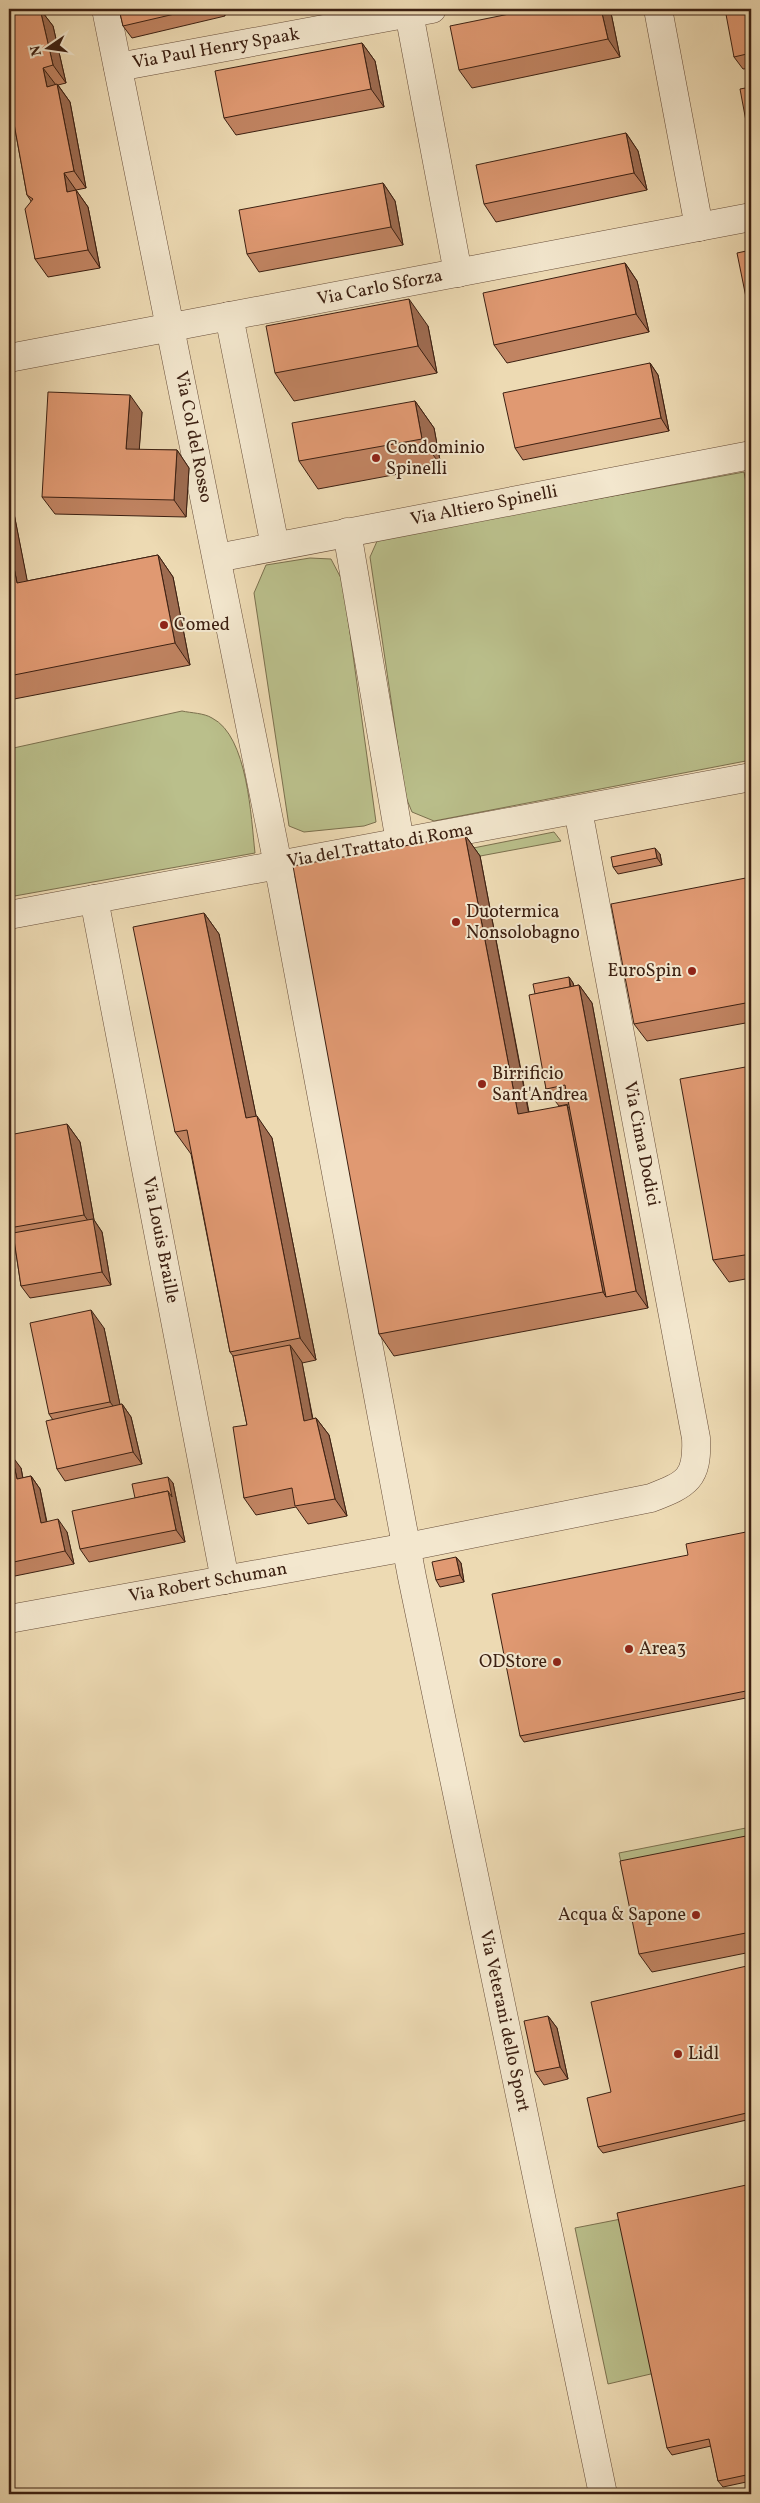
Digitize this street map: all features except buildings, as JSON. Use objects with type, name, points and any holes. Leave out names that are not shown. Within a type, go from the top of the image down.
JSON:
[{"type":"street","name":"Via Col del Rosso","points":[[106,9],[278,865]]},
{"type":"street","points":[[658,9],[699,227]]},
{"type":"street","name":"Via Paul Henry Spaak","points":[[118,67],[420,11]]},
{"type":"street","points":[[420,11],[458,273]]},
{"type":"street","name":"Via Carlo Sforza","points":[[9,358],[751,217]]},
{"type":"street","points":[[229,316],[275,546]]},
{"type":"street","name":"Via Altiero Spinelli","points":[[217,558],[751,455]]},
{"type":"street","points":[[347,532],[400,842]]},
{"type":"street","name":"Via del Trattato di Roma","points":[[9,915],[751,777]]},
{"type":"street","name":"Via Cima Dodici","points":[[578,810],[696,1438],[697,1460],[690,1477]]},
{"type":"street","name":"Via Veterani dello Sport","points":[[278,865],[406,1547],[604,2494]]},
{"type":"street","name":"Via Louis Braille","points":[[94,899],[225,1580]]},
{"type":"street","name":"Via Robert Schuman","points":[[9,1619],[406,1547],[651,1498],[675,1489],[690,1477]]},
{"type":"green space","points":[[744,472],[751,510],[751,760],[434,821],[412,812],[405,795],[370,557],[378,539]]},
{"type":"green space","points":[[310,558],[331,559],[343,582],[376,822],[364,826],[304,832],[289,826],[254,593],[266,565]]},
{"type":"green space","points":[[182,711],[209,716],[224,728],[233,742],[246,779],[255,853],[9,897],[9,749]]},
{"type":"green space","points":[[554,832],[561,841],[308,888],[307,881]]},
{"type":"green space","points":[[751,1827],[751,1846],[623,1872],[619,1853]]},
{"type":"green space","points":[[621,2219],[655,2373],[608,2384],[575,2228]]},
{"type":"place","name":"Condominio Spinelli","points":[[376,458]]},
{"type":"place","name":"Comed","points":[[164,625]]},
{"type":"place","name":"Duotermica Nonsolobagno","points":[[456,922]]},
{"type":"place","name":"EuroSpin","points":[[692,971]]},
{"type":"place","name":"Birrificio Sant'Andrea","points":[[482,1084]]},
{"type":"place","name":"Area3","points":[[629,1649]]},
{"type":"place","name":"ODStore","points":[[557,1662]]},
{"type":"place","name":"Acqua & Sapone","points":[[696,1915]]},
{"type":"place","name":"Lidl","points":[[678,2054]]}]
